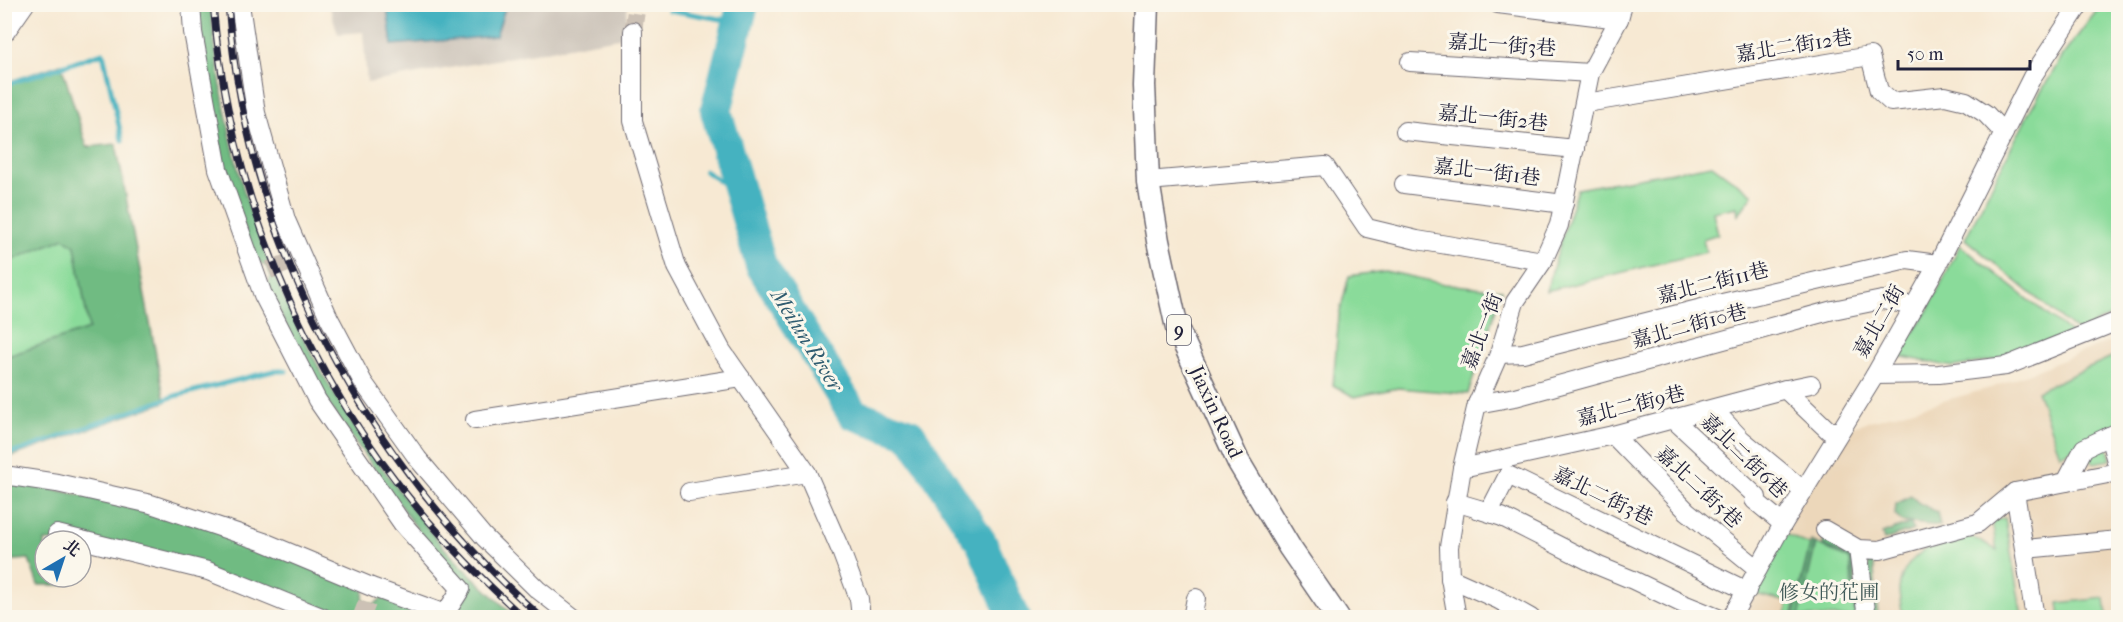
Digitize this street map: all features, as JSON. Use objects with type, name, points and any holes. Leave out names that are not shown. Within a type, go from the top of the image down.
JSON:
[{"type":"main road","name":"Jiaxin Road","points":[[1148,4],[1144,85],[1148,181],[1158,241],[1177,328],[1238,461],[1290,548],[1338,618]]},
{"type":"street","points":[[4,34],[25,4]]},
{"type":"street","points":[[4,475],[57,483],[151,504],[264,542],[371,596],[449,616],[461,589],[402,523],[317,400],[263,295],[262,273],[218,169],[193,32],[191,4]]},
{"type":"street","points":[[240,4],[256,113],[298,260],[363,382],[418,459],[484,537],[537,589],[574,618]]},
{"type":"street","points":[[1498,4],[1621,12]]},
{"type":"street","name":"嘉北二街","points":[[1731,618],[1783,524],[1875,375],[1938,264],[2032,77],[2080,4]]},
{"type":"street","name":"嘉北一街","points":[[1457,618],[1450,579],[1449,547],[1455,502],[1477,404],[1499,354],[1515,302],[1543,261],[1559,225],[1586,103],[1590,73],[1621,12]]},
{"type":"street","points":[[633,31],[633,121],[677,267],[722,351],[807,473],[859,599],[861,618]]},
{"type":"street","name":"嘉北二街12巷","points":[[1586,103],[1870,56],[1879,91],[1891,102],[1945,96],[1966,101],[1986,114],[2004,133]]},
{"type":"street","name":"嘉北一街3巷","points":[[1410,62],[1590,73]]},
{"type":"street","name":"嘉北一街2巷","points":[[1406,131],[1575,149]]},
{"type":"street","points":[[1148,181],[1325,166],[1367,228],[1417,240],[1543,261]]},
{"type":"street","name":"嘉北一街1巷","points":[[1404,184],[1564,204]]},
{"type":"street","name":"嘉北二街11巷","points":[[1499,354],[1523,353],[1907,260],[1938,264]]},
{"type":"street","name":"嘉北二街10巷","points":[[1477,404],[1515,397],[1833,310],[1882,300],[1914,306]]},
{"type":"street","points":[[1875,375],[1939,374],[2006,366],[2118,321]]},
{"type":"street","points":[[476,420],[741,378]]},
{"type":"street","name":"嘉北二街9巷","points":[[1462,468],[1613,435],[1811,384]]},
{"type":"street","points":[[1785,389],[1829,431],[1840,431]]},
{"type":"street","points":[[1713,409],[1741,439],[1804,491]]},
{"type":"street","name":"嘉北二街6巷","points":[[1673,419],[1756,497],[1754,500],[1783,524]]},
{"type":"street","points":[[1825,530],[1858,549],[1880,550],[1978,523],[2015,492],[2066,482],[2118,470],[2114,434],[2084,447],[2066,482]]},
{"type":"street","name":"嘉北二街5巷","points":[[1613,435],[1687,511],[1758,569]]},
{"type":"street","points":[[689,492],[807,473]]},
{"type":"street","name":"嘉北二街3巷","points":[[1455,502],[1489,512],[1508,475],[1747,591]]},
{"type":"street","points":[[2015,492],[2035,618]]},
{"type":"street","points":[[1455,502],[1502,517],[1599,566],[1718,618]]},
{"type":"street","points":[[2025,549],[2118,540]]},
{"type":"street","points":[[93,543],[208,572],[324,618]]},
{"type":"street","points":[[1858,549],[1868,618]]},
{"type":"street","points":[[1450,579],[1497,599],[1531,618]]},
{"type":"street","points":[[1192,618],[1196,598]]},
{"type":"shaded area","points":[[329,5],[628,5],[624,37],[367,83],[363,32],[338,34]]},
{"type":"shaded area","points":[[2118,338],[2118,617],[1726,618],[1848,427],[1994,387]]},
{"type":"green space","points":[[197,5],[210,5],[225,110],[243,188],[280,290],[298,327],[337,399],[382,467],[448,552],[511,613],[508,617],[462,617],[451,611],[462,597],[425,540],[319,391],[267,287],[271,276],[266,266],[254,258],[222,157]]},
{"type":"green space","points":[[2101,5],[2118,5],[2118,312],[2078,332],[1965,239],[2030,110],[2063,55]]},
{"type":"green space","points":[[61,64],[87,147],[116,144],[165,402],[5,457],[5,357],[89,329],[75,246],[64,238],[5,263],[5,83]]},
{"type":"green space","points":[[1712,165],[1753,195],[1738,215],[1737,207],[1713,212],[1718,234],[1703,239],[1706,252],[1546,291],[1577,189]]},
{"type":"green space","points":[[64,238],[75,246],[89,329],[5,357],[5,263]]},
{"type":"green space","points":[[1960,245],[2073,335],[2005,358],[1953,367],[1898,356],[1928,310]]},
{"type":"green space","points":[[1385,271],[1445,284],[1502,290],[1468,394],[1398,388],[1354,397],[1333,385],[1339,315],[1349,276]]},
{"type":"green space","points":[[2118,354],[2118,427],[2060,455],[2037,391]]},
{"type":"green space","points":[[2106,442],[2111,460],[2093,463],[2088,457]]},
{"type":"green space","points":[[5,479],[90,497],[208,527],[364,589],[363,601],[374,605],[382,597],[439,617],[337,617],[240,579],[93,549],[93,529],[33,529],[33,571],[29,559],[5,561]]},
{"type":"green space","points":[[1911,496],[1937,512],[1940,526],[1902,522],[1895,515],[1896,504]]},
{"type":"green space","points":[[2005,518],[2022,617],[1903,617],[1899,596],[1901,578],[1914,559],[1934,544],[1956,537],[1975,539],[1997,551],[1992,521]]},
{"type":"green space","points":[[1911,523],[1913,530],[1884,540],[1882,534]]},
{"type":"green space","name":"修女的花圃","points":[[1780,532],[1810,545],[1792,617],[1785,617],[1788,602],[1755,594]]},
{"type":"green space","points":[[1824,537],[1854,559],[1859,617],[1856,617],[1851,560],[1823,545]]},
{"type":"green space","points":[[1811,541],[1815,543],[1799,617],[1794,617]]},
{"type":"green space","name":"修女的花圃","points":[[1816,543],[1850,560],[1855,617],[1799,617]]},
{"type":"green space","points":[[1873,558],[1878,617],[1872,617],[1868,559]]},
{"type":"green space","points":[[2105,598],[2107,617],[2060,617],[2058,603]]},
{"type":"water","points":[[355,4],[506,5],[496,36],[392,45],[387,6],[355,7]]},
{"type":"waterway","name":"Meilun River","points":[[743,4],[716,111],[761,265],[853,414],[910,434],[981,542],[1014,618]]},
{"type":"waterway","points":[[669,10],[738,22]]},
{"type":"waterway","points":[[4,85],[103,53],[122,140]]},
{"type":"waterway","points":[[705,171],[741,196]]},
{"type":"waterway","points":[[4,453],[20,451],[175,396],[273,371],[286,371]]},
{"type":"tunnel","points":[[633,31],[637,4]]},
{"type":"tunnel","points":[[269,270],[293,261]]},
{"type":"tunnel","points":[[361,618],[367,603]]},
{"type":"railway","points":[[213,4],[222,74],[236,143],[255,211],[280,277],[309,341],[343,403],[382,462],[425,517],[485,581],[524,618]]},
{"type":"railway","points":[[228,4],[239,92],[260,178],[289,261],[325,341],[370,418],[421,490],[478,557],[542,618]]}]
